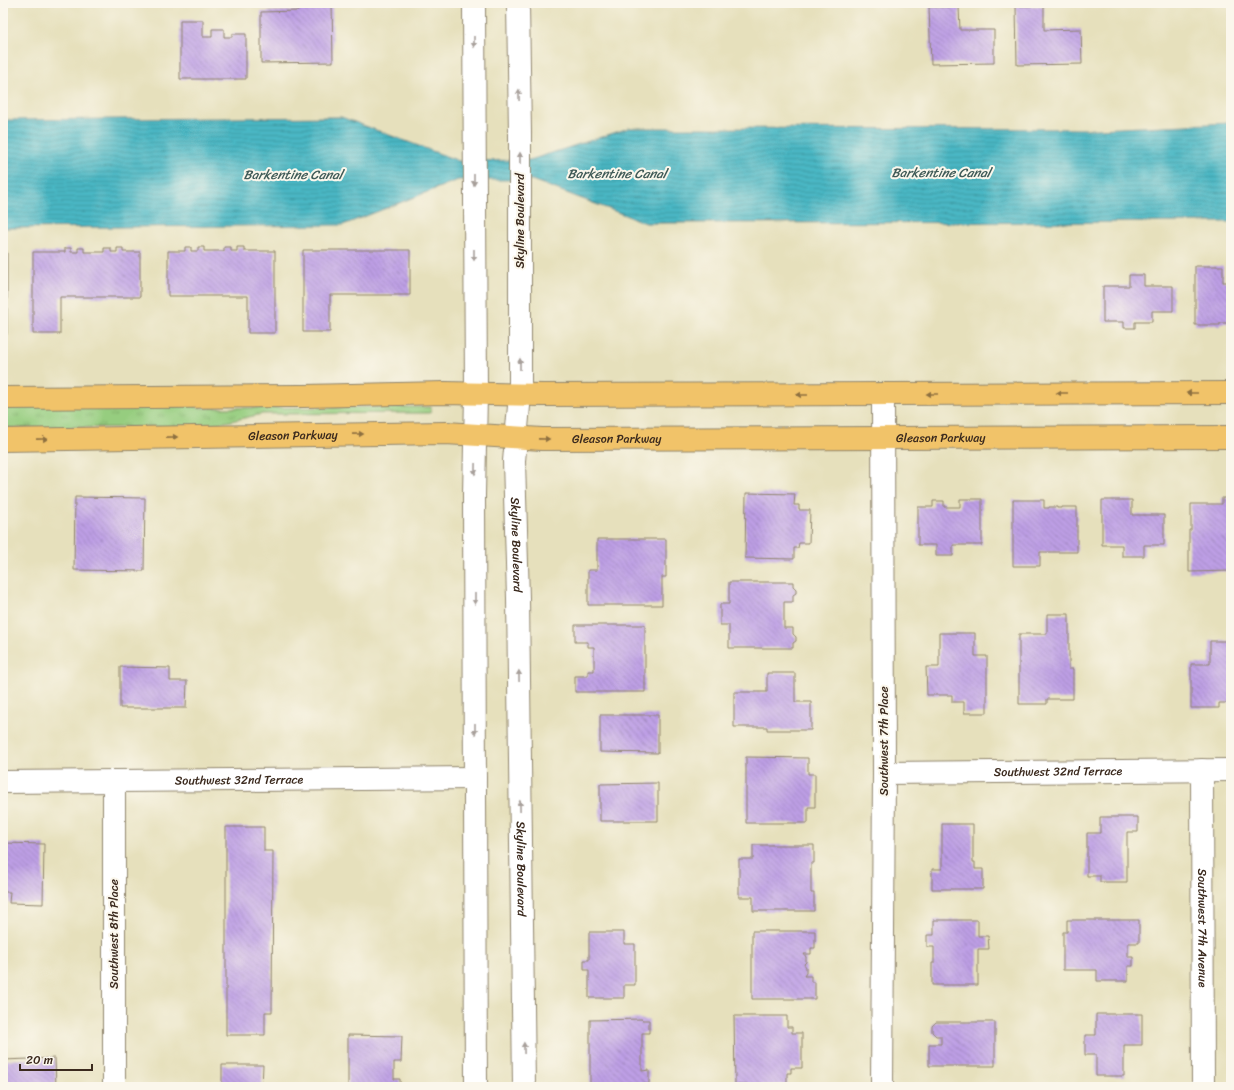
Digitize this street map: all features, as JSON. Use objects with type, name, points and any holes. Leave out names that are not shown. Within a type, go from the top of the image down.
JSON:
[{"type":"main road","points":[[3,398],[476,394],[1231,392]]},
{"type":"main road","name":"Gleason Parkway","points":[[3,440],[446,433],[542,439],[1231,437]]},
{"type":"street","points":[[474,3],[476,394],[474,495],[476,1087]]},
{"type":"street","name":"Skyline Boulevard","points":[[518,3],[520,134],[520,395],[514,461],[518,598],[524,1087]]},
{"type":"street","name":"Southwest 7th Place","points":[[882,1087],[884,394]]},
{"type":"street","name":"Southwest 7th Avenue","points":[[1202,770],[1203,1087]]},
{"type":"street","name":"Southwest 32nd Terrace","points":[[884,773],[1231,770]]},
{"type":"street","name":"Southwest 32nd Terrace","points":[[3,782],[475,778]]},
{"type":"street","name":"Southwest 8th Place","points":[[114,781],[114,1087]]},
{"type":"green space","points":[[196,405],[197,408],[431,407],[431,412],[262,414],[197,427],[3,428],[3,406]]},
{"type":"water","name":"Barkentine Canal","points":[[341,117],[459,161],[530,160],[629,128],[1098,129],[1231,123],[1231,222],[646,223],[532,180],[458,180],[343,225],[3,228],[3,120]]},
{"type":"building","points":[[298,3],[332,3],[333,62],[261,63],[261,12],[298,11]]},
{"type":"building","points":[[1016,6],[1044,6],[1044,30],[1081,29],[1082,64],[1017,65]]},
{"type":"building","points":[[929,7],[959,7],[960,30],[994,30],[994,63],[931,64]]},
{"type":"building","points":[[180,20],[203,20],[203,37],[212,37],[212,29],[224,29],[224,37],[232,37],[232,34],[246,34],[246,79],[180,79]]},
{"type":"building","points":[[185,247],[191,247],[191,251],[198,251],[198,247],[204,247],[204,251],[224,251],[224,247],[231,247],[231,251],[237,251],[237,247],[244,247],[244,251],[275,251],[275,333],[248,333],[248,296],[168,296],[168,251],[185,251]]},
{"type":"building","points":[[65,248],[71,248],[71,252],[78,252],[78,248],[84,248],[84,252],[104,252],[104,248],[111,248],[111,252],[117,252],[117,248],[123,248],[123,252],[140,252],[140,297],[60,297],[60,334],[33,334],[33,252],[65,252]]},
{"type":"building","points":[[303,250],[410,250],[410,295],[330,295],[330,332],[303,332]]},
{"type":"building","points":[[3,252],[7,252],[7,334],[3,334]]},
{"type":"building","points":[[1195,266],[1223,266],[1223,282],[1231,282],[1231,314],[1228,314],[1228,323],[1220,323],[1220,325],[1195,325]]},
{"type":"building","points":[[1129,275],[1144,275],[1144,286],[1173,286],[1173,311],[1152,311],[1152,322],[1135,322],[1135,328],[1124,328],[1124,322],[1103,322],[1103,286],[1129,286]]},
{"type":"building","points":[[746,493],[795,494],[794,505],[799,505],[799,510],[810,510],[809,543],[799,543],[798,548],[794,548],[794,559],[745,558]]},
{"type":"building","points":[[75,497],[145,498],[144,571],[74,570]]},
{"type":"building","points":[[1222,498],[1231,498],[1231,571],[1189,572],[1189,530],[1191,530],[1191,504],[1222,504]]},
{"type":"building","points":[[960,499],[982,499],[982,545],[953,545],[953,556],[936,556],[936,545],[918,545],[918,507],[933,507],[933,501],[944,501],[944,507],[960,507]]},
{"type":"building","points":[[1013,500],[1044,500],[1044,508],[1077,507],[1077,552],[1040,552],[1040,566],[1013,566]]},
{"type":"building","points":[[1102,500],[1132,500],[1132,515],[1164,515],[1164,545],[1144,545],[1144,556],[1122,556],[1122,545],[1102,545]]},
{"type":"building","points":[[597,539],[666,539],[666,577],[662,577],[662,605],[588,605],[588,570],[597,570]]},
{"type":"building","points":[[729,582],[793,582],[796,593],[793,595],[793,602],[784,602],[784,628],[793,628],[793,634],[796,637],[796,641],[793,643],[793,648],[729,648],[729,625],[720,625],[720,604],[729,604]]},
{"type":"building","points":[[1047,614],[1069,614],[1069,669],[1073,669],[1073,699],[1047,699],[1047,704],[1019,704],[1019,634],[1047,634]]},
{"type":"building","points":[[575,625],[645,625],[645,692],[575,692],[575,676],[588,676],[588,671],[594,671],[594,647],[588,647],[588,642],[575,642]]},
{"type":"building","points":[[939,633],[975,633],[975,656],[987,656],[987,713],[964,713],[964,702],[952,702],[952,695],[927,695],[926,667],[939,667]]},
{"type":"building","points":[[1210,641],[1231,641],[1231,703],[1219,703],[1219,708],[1191,708],[1191,664],[1210,664]]},
{"type":"building","points":[[120,667],[170,668],[170,681],[187,681],[186,708],[120,708]]},
{"type":"building","points":[[767,673],[795,673],[795,702],[811,702],[811,730],[767,730],[767,727],[734,727],[734,692],[767,692]]},
{"type":"building","points":[[600,715],[658,715],[658,753],[600,752]]},
{"type":"building","points":[[746,757],[808,758],[808,774],[815,774],[815,807],[808,807],[808,823],[746,823]]},
{"type":"building","points":[[658,783],[658,821],[600,821],[600,784]]},
{"type":"building","points":[[1100,817],[1138,817],[1138,832],[1127,832],[1127,882],[1100,882],[1100,876],[1087,876],[1087,833],[1100,833]]},
{"type":"building","points":[[942,824],[973,824],[973,862],[975,862],[975,869],[983,869],[983,889],[932,889],[932,869],[942,869]]},
{"type":"building","points":[[226,827],[264,827],[264,851],[273,851],[272,1012],[265,1012],[265,1035],[226,1035]]},
{"type":"building","points":[[3,843],[44,844],[43,904],[9,903],[10,892],[3,892]]},
{"type":"building","points":[[753,845],[814,845],[814,863],[811,863],[811,893],[814,893],[814,911],[753,911],[753,897],[739,897],[739,859],[753,859]]},
{"type":"building","points":[[934,920],[978,920],[978,936],[988,936],[989,949],[978,949],[978,985],[932,985],[934,947],[927,947],[927,935],[934,935]]},
{"type":"building","points":[[1067,920],[1139,920],[1139,943],[1128,943],[1128,957],[1133,957],[1133,966],[1128,966],[1128,981],[1097,981],[1097,970],[1063,970],[1063,932],[1067,932]]},
{"type":"building","points":[[752,931],[815,931],[815,948],[811,948],[811,954],[804,954],[806,957],[806,962],[804,964],[806,967],[806,973],[804,976],[811,976],[811,982],[815,982],[815,999],[752,999]]},
{"type":"building","points":[[589,932],[624,932],[624,944],[635,944],[635,985],[624,985],[624,998],[589,998],[589,970],[584,970],[584,960],[589,960]]},
{"type":"building","points":[[1096,1014],[1142,1014],[1142,1045],[1124,1045],[1124,1076],[1096,1076],[1096,1055],[1085,1055],[1085,1035],[1096,1035]]},
{"type":"building","points":[[734,1016],[787,1016],[787,1027],[792,1027],[792,1033],[802,1033],[802,1068],[791,1068],[791,1073],[787,1073],[787,1085],[735,1085]]},
{"type":"building","points":[[590,1020],[649,1020],[649,1033],[642,1033],[642,1071],[649,1070],[649,1084],[590,1085]]},
{"type":"building","points":[[936,1022],[995,1022],[995,1066],[929,1066],[929,1044],[941,1044],[941,1036],[936,1036],[932,1032],[932,1026]]},
{"type":"building","points":[[348,1035],[402,1036],[401,1062],[394,1062],[394,1079],[400,1079],[400,1087],[348,1087]]},
{"type":"building","points":[[55,1058],[56,1087],[3,1087],[3,1060]]},
{"type":"building","points":[[222,1065],[263,1065],[262,1087],[222,1087]]}]
